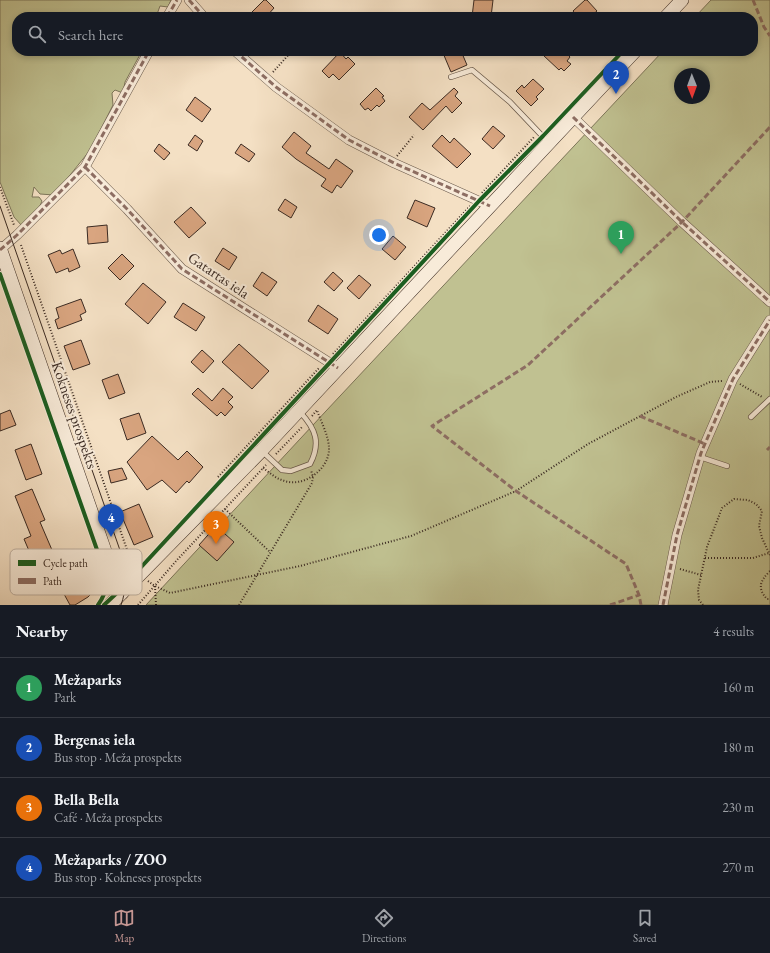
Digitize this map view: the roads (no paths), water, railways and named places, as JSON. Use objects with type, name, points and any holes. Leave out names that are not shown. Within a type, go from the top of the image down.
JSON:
[{"type":"street","points":[[171,12],[177,0]]},
{"type":"street","points":[[189,0],[200,12]]},
{"type":"street","points":[[671,12],[682,0]]},
{"type":"street","points":[[0,249],[17,235],[85,167],[146,56]]},
{"type":"street","points":[[241,56],[276,87],[349,140],[394,163],[482,202]]},
{"type":"street","points":[[142,564],[266,455],[332,364],[482,202],[549,142],[630,56]]},
{"type":"street","points":[[573,117],[682,222],[770,302]]},
{"type":"street","name":"Gatartas iela","points":[[85,167],[127,209],[182,269],[332,364]]},
{"type":"street","name":"Kokneses prospekts","points":[[0,249],[104,549]]},
{"type":"street","points":[[663,605],[677,535],[700,458],[733,379],[770,320]]},
{"type":"street","points":[[110,605],[119,595]]},
{"type":"lane","points":[[451,77],[472,70],[510,102],[549,142]]},
{"type":"lane","points":[[750,416],[769,399]]},
{"type":"lane","points":[[266,455],[282,470],[291,471],[310,464],[315,455],[316,438],[311,424],[299,411]]},
{"type":"lane","points":[[700,458],[727,466]]},
{"type":"tram line","points":[[0,206],[120,549]]},
{"type":"tram line","points":[[121,605],[124,595]]},
{"type":"place","name":"Bergenas iela","points":[[616,94]]},
{"type":"place","name":"Mežaparks","points":[[621,254]]},
{"type":"place","name":"Mežaparks / ZOO","points":[[111,537]]},
{"type":"place","name":"Bella Bella","points":[[216,544]]}]
